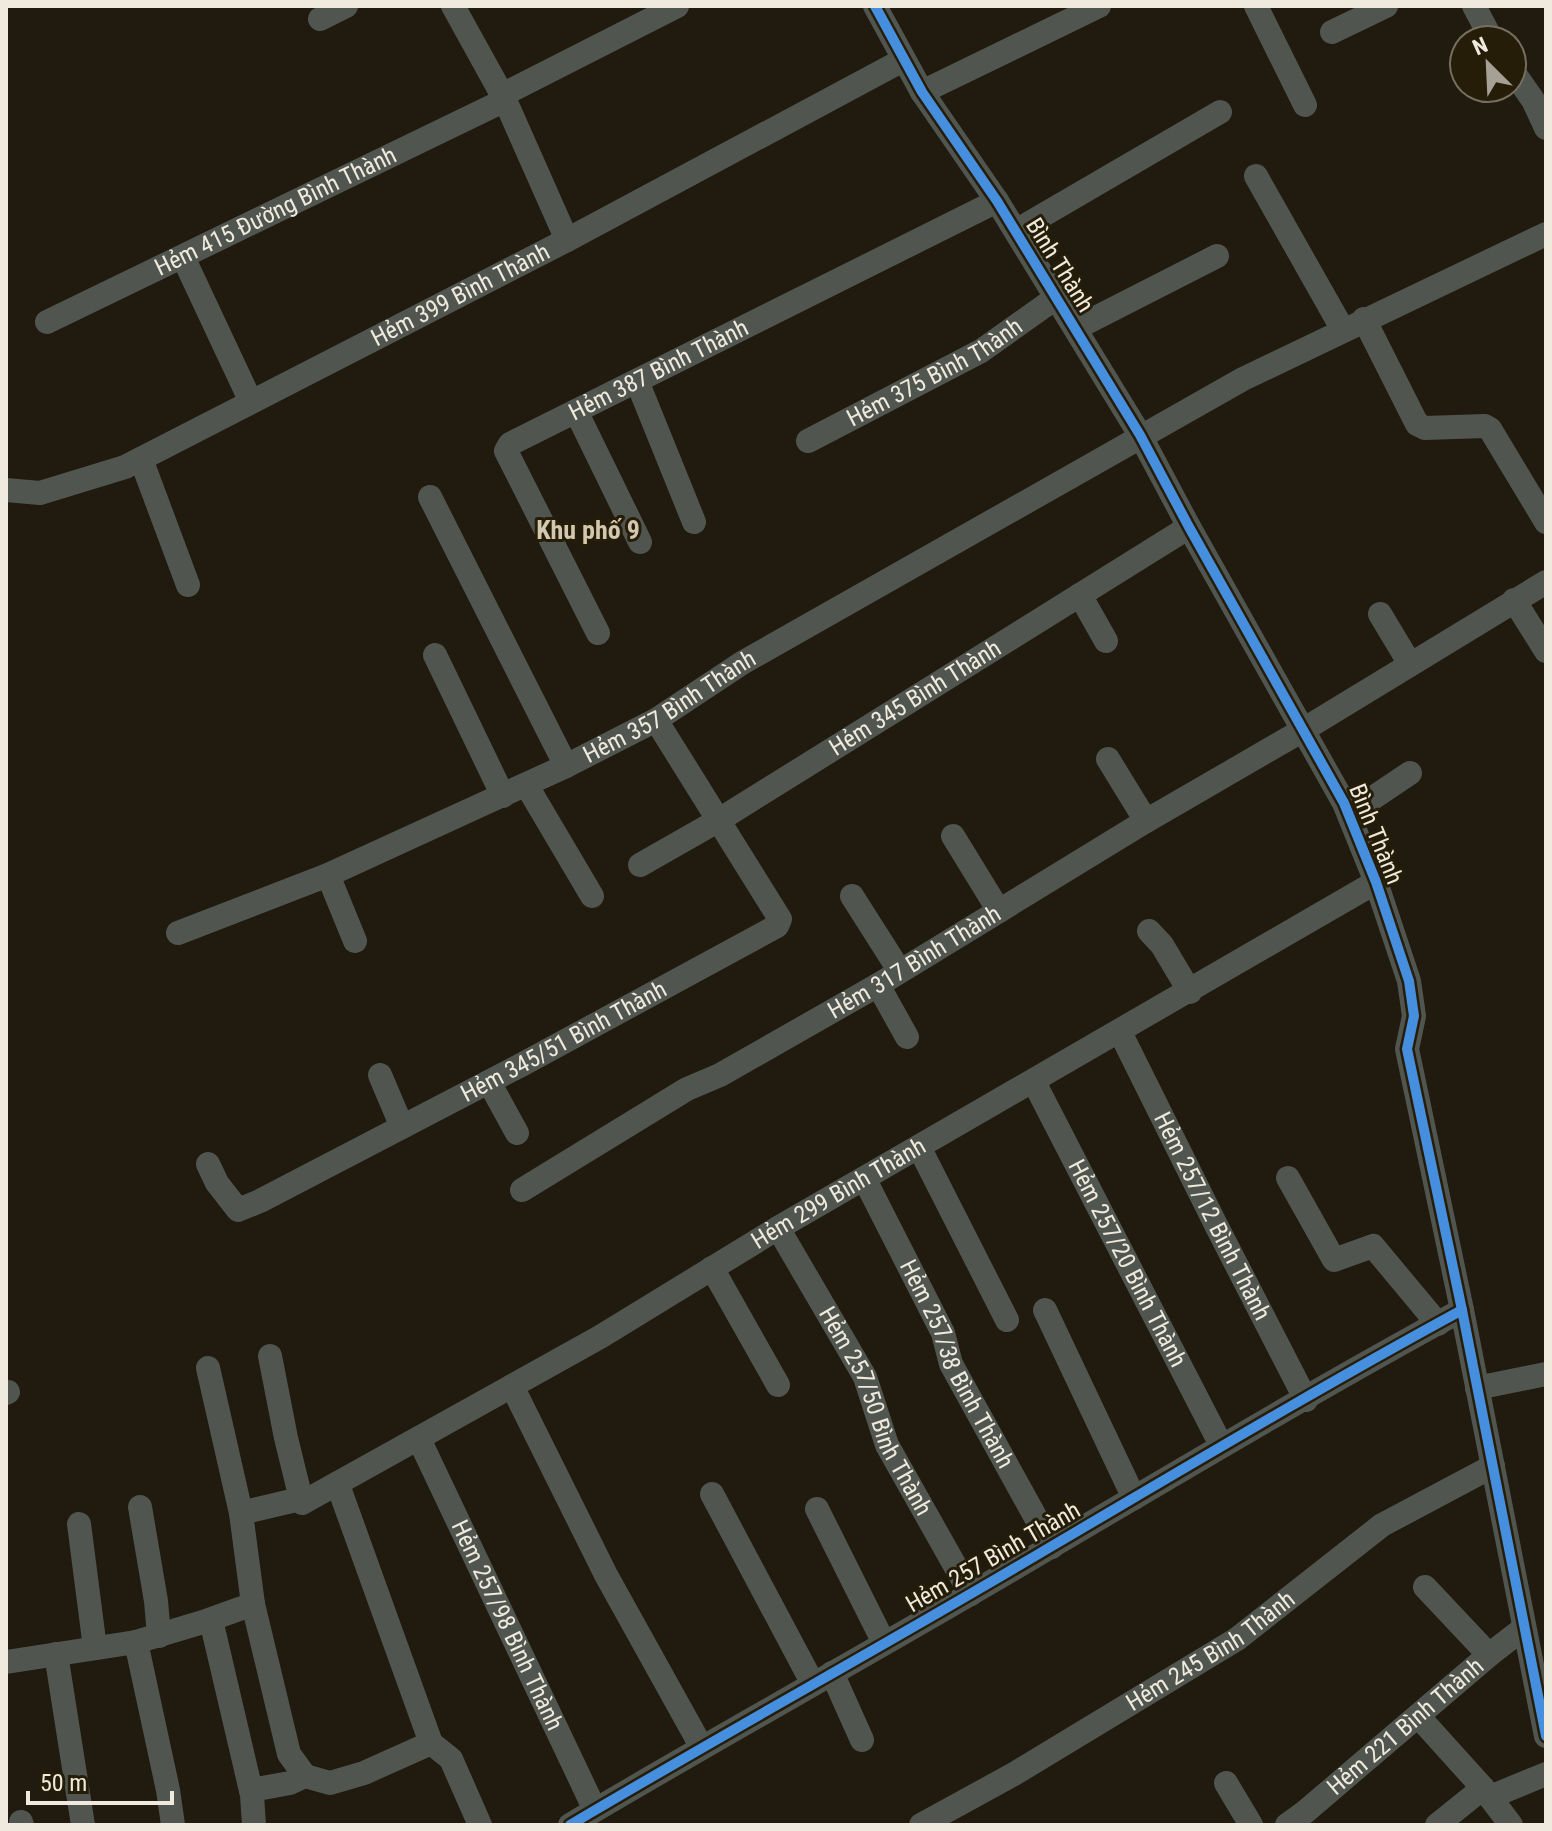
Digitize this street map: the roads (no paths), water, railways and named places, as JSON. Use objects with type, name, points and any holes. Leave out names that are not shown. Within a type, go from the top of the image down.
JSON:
[{"type":"street","points":[[320,19],[346,6]]},
{"type":"street","points":[[453,6],[503,98],[567,240]]},
{"type":"street","name":"Hẻm 415 Đường Bình Thành","points":[[47,322],[503,98],[677,6]]},
{"type":"street","name":"Bình Thành","points":[[875,6],[922,92],[997,201],[1140,435],[1349,814],[1376,882],[1409,981],[1414,1016],[1407,1049],[1524,1628],[1539,1661],[1546,1736]]},
{"type":"street","points":[[922,92],[1099,6]]},
{"type":"street","points":[[1256,6],[1305,105]]},
{"type":"street","points":[[1332,32],[1386,6]]},
{"type":"street","points":[[1474,6],[1484,24]]},
{"type":"street","name":"Hẻm 399 Bình Thành","points":[[6,490],[40,493],[125,467],[567,240],[903,60]]},
{"type":"street","points":[[1539,97],[1546,128]]},
{"type":"street","points":[[1016,231],[1220,112]]},
{"type":"street","points":[[1256,176],[1417,424],[1425,428],[1488,427],[1546,522]]},
{"type":"street","name":"Hẻm 387 Bình Thành","points":[[598,633],[506,451],[510,444],[997,201]]},
{"type":"street","name":"Hẻm 357 Bình Thành","points":[[178,933],[328,875],[527,786],[656,720],[742,663],[1243,379],[1546,234]]},
{"type":"street","points":[[1076,328],[1217,256]]},
{"type":"street","points":[[183,257],[251,402]]},
{"type":"street","name":"Hẻm 375 Bình Thành","points":[[808,441],[981,351],[1057,297]]},
{"type":"street","points":[[637,381],[694,522]]},
{"type":"street","points":[[576,411],[640,542]]},
{"type":"street","points":[[141,459],[188,585]]},
{"type":"street","points":[[430,497],[566,766]]},
{"type":"street","name":"Hẻm 345 Bình Thành","points":[[640,865],[719,820],[1189,527]]},
{"type":"street","name":"Hẻm 317 Bình Thành","points":[[522,1190],[687,1089],[720,1075],[878,985],[1546,582]]},
{"type":"street","points":[[1080,595],[1106,641]]},
{"type":"street","points":[[1514,600],[1546,651]]},
{"type":"street","points":[[1380,614],[1410,664]]},
{"type":"street","points":[[435,655],[503,796]]},
{"type":"street","points":[[656,720],[719,820]]},
{"type":"street","points":[[1108,759],[1146,821]]},
{"type":"street","points":[[1349,814],[1410,773]]},
{"type":"street","points":[[527,786],[592,896]]},
{"type":"street","name":"Hẻm 345/51 Bình Thành","points":[[208,1164],[217,1183],[238,1210],[489,1082],[777,926],[780,919],[719,820]]},
{"type":"street","points":[[953,836],[999,911]]},
{"type":"street","points":[[328,875],[355,941]]},
{"type":"street","name":"Hẻm 299 Bình Thành","points":[[241,1513],[301,1501],[338,1485],[600,1337],[778,1228],[1376,882]]},
{"type":"street","points":[[852,896],[899,970]]},
{"type":"street","points":[[1149,931],[1170,957],[1190,992]]},
{"type":"street","points":[[878,985],[907,1037]]},
{"type":"street","name":"Hẻm 257/12 Bình Thành","points":[[1120,1032],[1306,1400]]},
{"type":"street","points":[[380,1075],[402,1127]]},
{"type":"street","points":[[489,1082],[517,1133]]},
{"type":"street","name":"Hẻm 257/20 Bình Thành","points":[[1034,1082],[1221,1445]]},
{"type":"street","points":[[919,1147],[1007,1320]]},
{"type":"street","points":[[1288,1178],[1334,1260],[1373,1246],[1438,1324]]},
{"type":"street","name":"Hẻm 257/38 Bình Thành","points":[[865,1180],[943,1333],[951,1364],[1052,1547]]},
{"type":"street","name":"Hẻm 257/50 Bình Thành","points":[[778,1228],[865,1377],[887,1445],[971,1594]]},
{"type":"street","points":[[712,1268],[778,1385]]},
{"type":"street","points":[[1045,1310],[1134,1498]]},
{"type":"street","name":"Hẻm 257 Bình Thành","points":[[570,1825],[701,1746],[1052,1547],[1221,1445],[1462,1310]]},
{"type":"street","points":[[270,1356],[301,1501]]},
{"type":"street","points":[[208,1368],[241,1513],[253,1604],[289,1754],[305,1776],[330,1783],[364,1773],[431,1743]]},
{"type":"street","points":[[1477,1388],[1546,1374]]},
{"type":"street","points":[[512,1386],[606,1575],[701,1746]]},
{"type":"street","name":"Hẻm 257/98 Bình Thành","points":[[419,1439],[595,1810]]},
{"type":"street","name":"Hẻm 245 Bình Thành","points":[[921,1825],[1014,1774],[1237,1639],[1382,1525],[1493,1466]]},
{"type":"street","points":[[338,1485],[431,1743],[451,1759],[480,1825]]},
{"type":"street","points":[[712,1494],[862,1740]]},
{"type":"street","points":[[140,1507],[156,1601],[147,1639],[173,1825]]},
{"type":"street","points":[[817,1509],[884,1643]]},
{"type":"street","points":[[79,1524],[95,1648]]},
{"type":"street","points":[[1425,1587],[1489,1655]]},
{"type":"street","points":[[6,1662],[147,1639],[253,1604]]},
{"type":"street","points":[[211,1620],[251,1790],[254,1825]]},
{"type":"street","name":"Hẻm 221 Bình Thành","points":[[1287,1825],[1524,1628]]},
{"type":"street","points":[[56,1654],[83,1825]]},
{"type":"street","points":[[1418,1716],[1486,1792],[1511,1825]]},
{"type":"street","points":[[1437,1825],[1486,1792],[1546,1774]]},
{"type":"street","points":[[251,1790],[290,1783],[305,1776]]},
{"type":"street","points":[[1226,1783],[1238,1808],[1251,1825]]},
{"type":"district","name":"Khu phố 9","points":[[588,530]]}]
